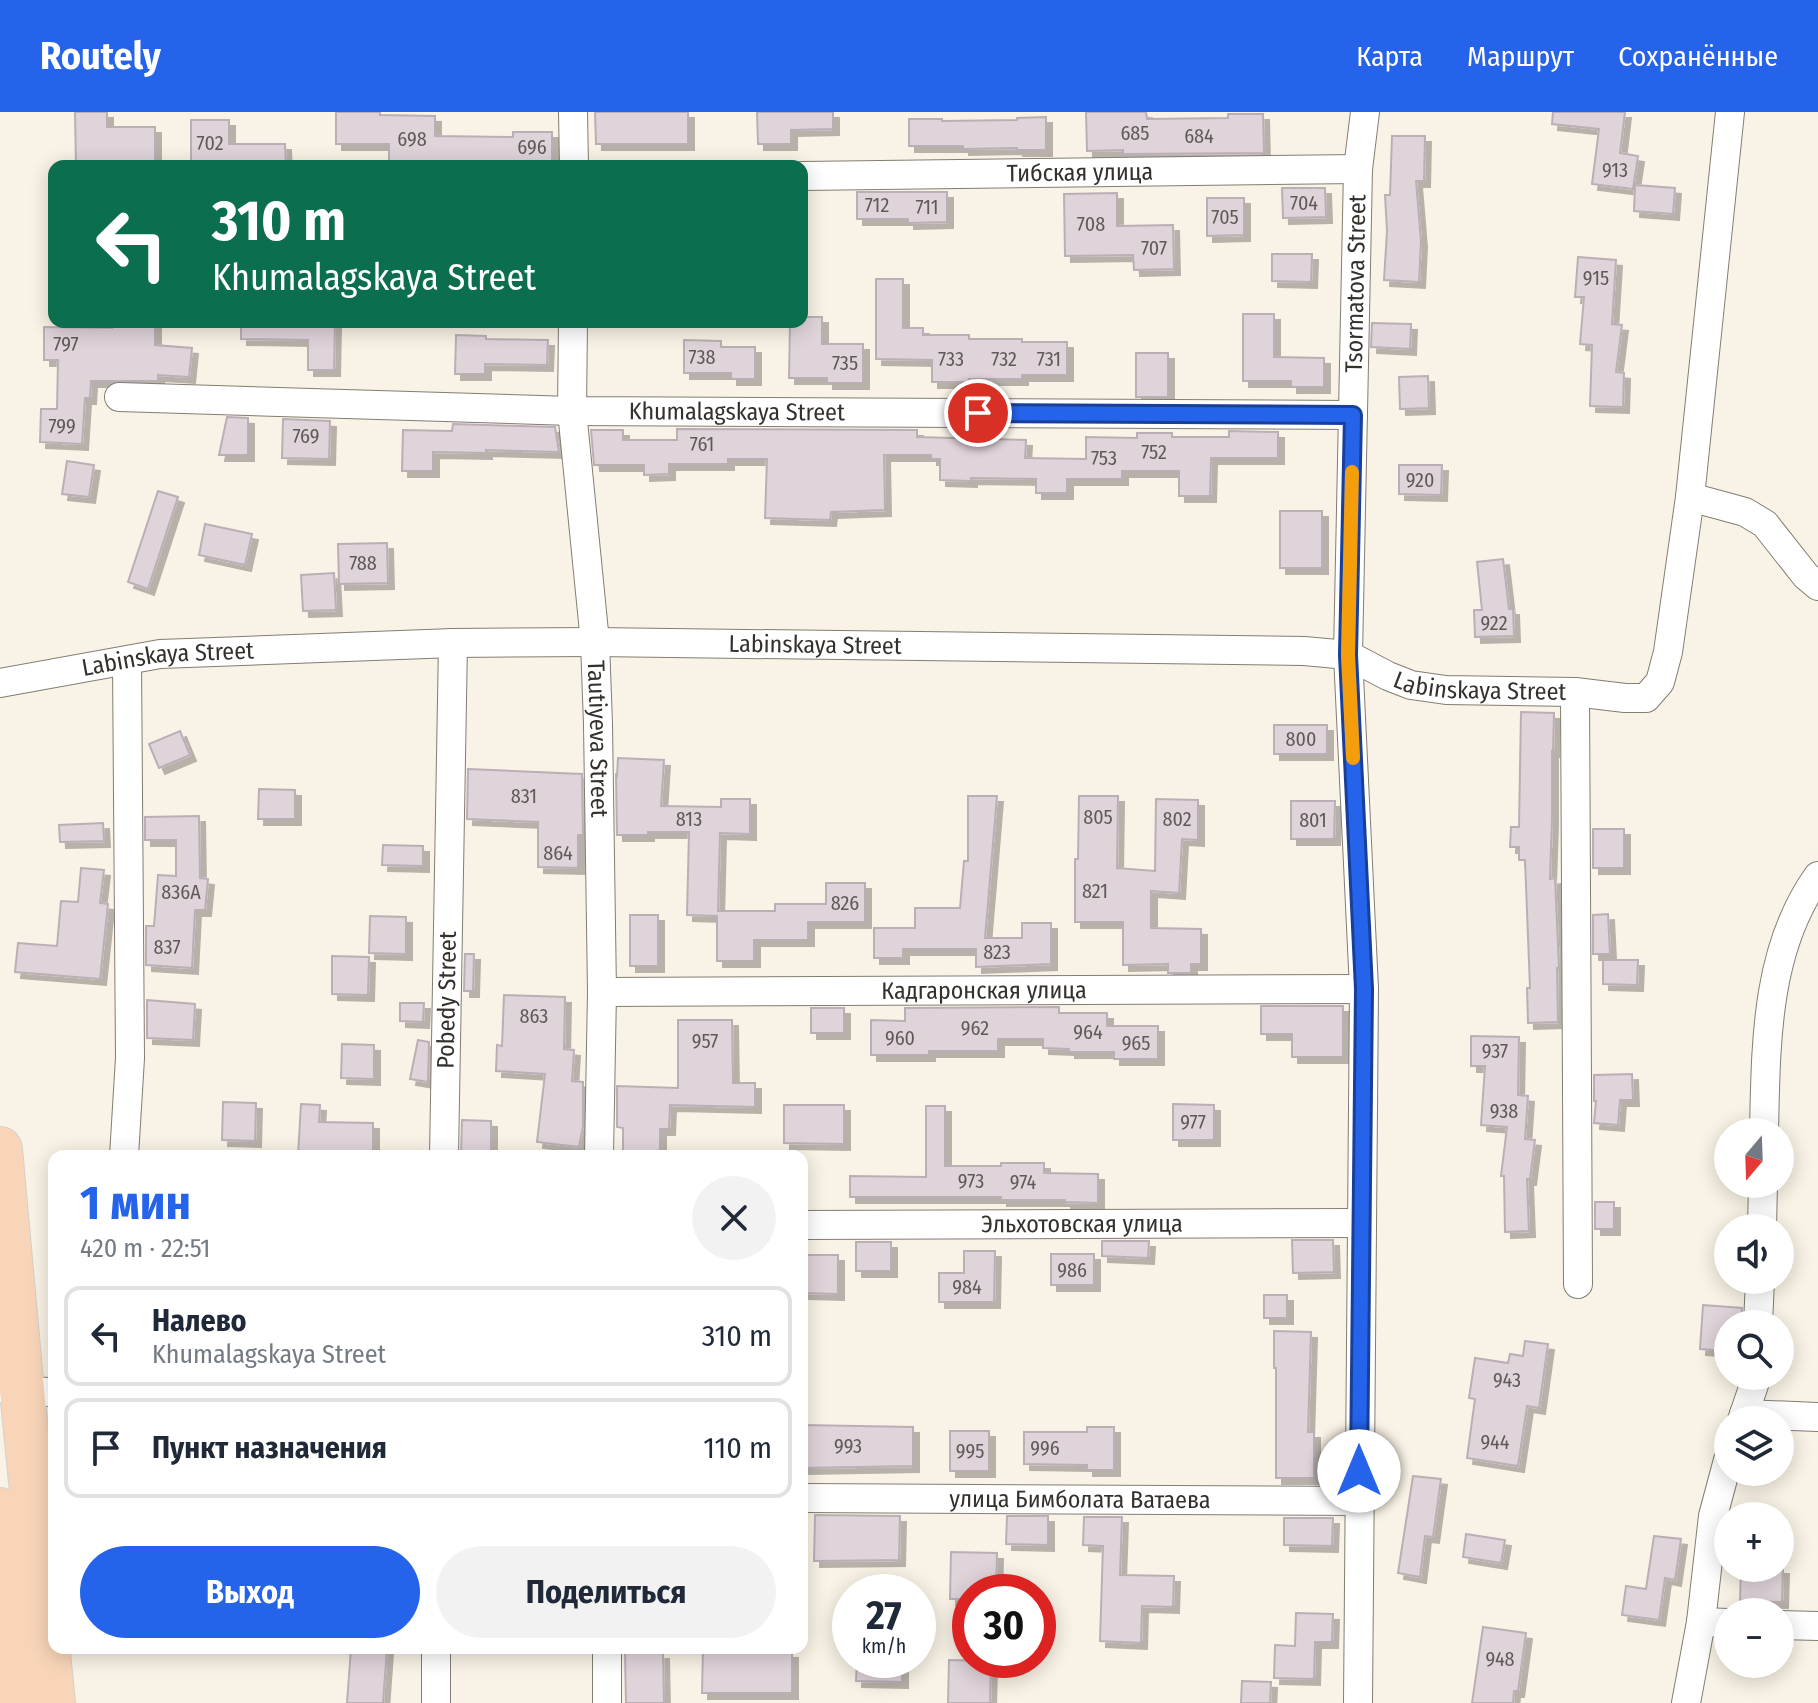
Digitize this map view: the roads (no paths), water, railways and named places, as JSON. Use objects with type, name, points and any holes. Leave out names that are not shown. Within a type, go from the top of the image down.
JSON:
[{"type":"main road","points":[[0,1149],[48,1647]]},
{"type":"main road","points":[[0,1510],[15,1703]]},
{"type":"main road","points":[[49,1654],[53,1703]]},
{"type":"street","points":[[573,112],[574,160]]},
{"type":"street","name":"Tsormatova Street","points":[[1358,1703],[1364,989],[1348,655],[1358,169],[1365,112]]},
{"type":"street","points":[[1730,112],[1690,497],[1745,512],[1765,524],[1806,576],[1818,586]]},
{"type":"street","name":"Тибская улица","points":[[808,176],[1358,169]]},
{"type":"street","name":"Tautiyeva Street","points":[[573,328],[572,411],[595,642],[602,992],[599,1150]]},
{"type":"street","name":"Khumalagskaya Street","points":[[119,397],[572,411],[1353,415]]},
{"type":"street","name":"Labinskaya Street","points":[[0,683],[160,654],[453,643],[595,642],[1304,651],[1348,655],[1411,685],[1446,690],[1575,692],[1646,698],[1660,682],[1668,652],[1690,497]]},
{"type":"street","name":"Pobedy Street","points":[[444,1150],[453,643]]},
{"type":"street","points":[[124,1150],[130,1058],[127,661]]},
{"type":"street","points":[[1575,692],[1578,1284]]},
{"type":"street","points":[[1764,1118],[1766,1059],[1774,984],[1787,933],[1805,894],[1818,876]]},
{"type":"street","name":"Кадгаронская улица","points":[[602,992],[1364,989]]},
{"type":"street","name":"Эльхотовская улица","points":[[808,1225],[1361,1223]]},
{"type":"street","points":[[1794,1417],[1818,1417]]},
{"type":"street","points":[[1715,1598],[1713,1516],[1721,1486]]},
{"type":"street","name":"улица Бимболата Ватаева","points":[[808,1498],[1359,1501]]},
{"type":"street","points":[[1686,1703],[1714,1625]]},
{"type":"street","points":[[1794,1625],[1818,1626]]},
{"type":"street","points":[[436,1654],[436,1703]]},
{"type":"street","points":[[607,1654],[607,1703]]}]
